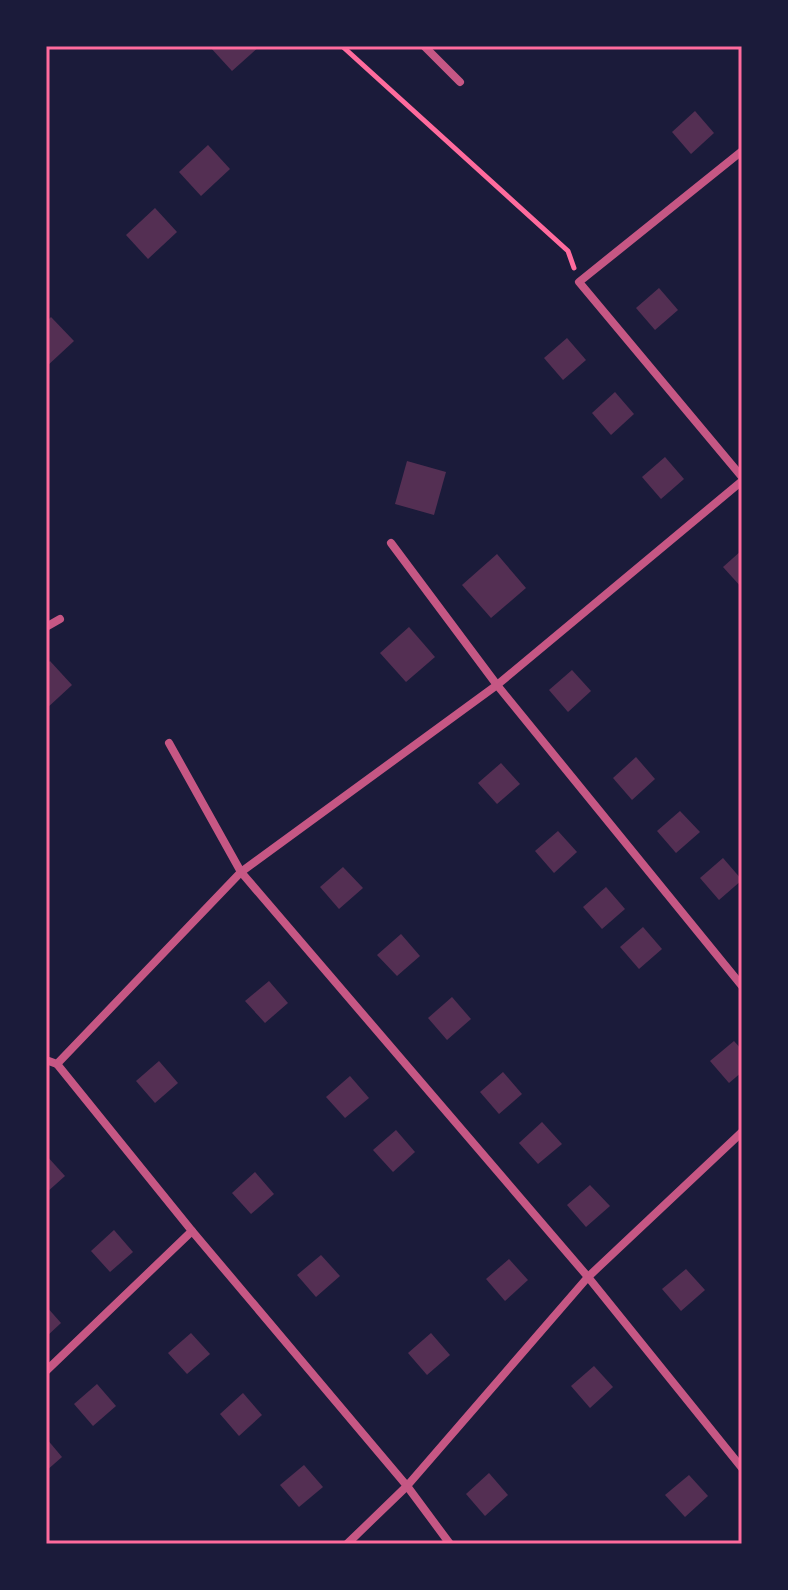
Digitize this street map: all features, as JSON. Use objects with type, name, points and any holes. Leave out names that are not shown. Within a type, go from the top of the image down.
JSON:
[{"type":"street","points":[[424,46],[460,82]]},
{"type":"street","points":[[57,1064],[241,872],[497,685],[742,479],[579,282],[742,151]]},
{"type":"street","points":[[391,543],[497,685],[742,986]]},
{"type":"street","points":[[46,627],[60,619]]},
{"type":"street","points":[[169,743],[241,872],[588,1277],[742,1468]]},
{"type":"street","points":[[46,1060],[57,1064],[192,1231],[407,1486],[450,1544]]},
{"type":"street","points":[[347,1544],[407,1486],[588,1277],[742,1132]]},
{"type":"street","points":[[46,1371],[192,1231]]},
{"type":"path","points":[[342,46],[568,251],[579,282]]},
{"type":"building","points":[[212,46],[260,46],[232,71]]},
{"type":"building","points":[[695,111],[714,133],[691,154],[672,132]]},
{"type":"building","points":[[208,145],[230,169],[201,196],[179,172]]},
{"type":"building","points":[[155,208],[177,232],[148,259],[126,235]]},
{"type":"building","points":[[659,288],[678,310],[655,330],[636,308]]},
{"type":"building","points":[[51,317],[74,341],[46,367],[46,322]]},
{"type":"building","points":[[567,338],[586,360],[563,380],[544,358]]},
{"type":"building","points":[[615,392],[634,414],[611,435],[592,413]]},
{"type":"building","points":[[665,457],[684,479],[661,499],[642,477]]},
{"type":"building","points":[[407,461],[446,472],[434,515],[395,504]]},
{"type":"building","points":[[742,550],[742,588],[723,567]]},
{"type":"building","points":[[497,554],[526,588],[491,618],[462,585]]},
{"type":"building","points":[[409,627],[435,657],[406,682],[380,653]]},
{"type":"building","points":[[50,661],[72,685],[46,709],[46,665]]},
{"type":"building","points":[[572,670],[591,691],[568,712],[549,690]]},
{"type":"building","points":[[636,757],[655,779],[632,800],[613,778]]},
{"type":"building","points":[[501,763],[520,784],[497,804],[478,783]]},
{"type":"building","points":[[680,811],[700,832],[676,853],[657,831]]},
{"type":"building","points":[[558,831],[577,852],[554,873],[535,851]]},
{"type":"building","points":[[723,858],[742,880],[719,900],[700,878]]},
{"type":"building","points":[[343,867],[363,888],[339,909],[320,887]]},
{"type":"building","points":[[606,887],[625,909],[602,929],[583,907]]},
{"type":"building","points":[[643,927],[662,949],[639,969],[620,947]]},
{"type":"building","points":[[401,934],[420,956],[397,976],[377,955]]},
{"type":"building","points":[[269,981],[288,1003],[265,1023],[245,1001]]},
{"type":"building","points":[[452,997],[471,1019],[447,1040],[428,1018]]},
{"type":"building","points":[[734,1041],[742,1050],[742,1072],[729,1083],[710,1061]]},
{"type":"building","points":[[159,1061],[178,1083],[155,1103],[136,1081]]},
{"type":"building","points":[[503,1072],[522,1094],[499,1114],[480,1092]]},
{"type":"building","points":[[350,1076],[369,1098],[345,1118],[326,1097]]},
{"type":"building","points":[[542,1122],[562,1144],[538,1164],[519,1143]]},
{"type":"building","points":[[396,1130],[415,1152],[393,1172],[373,1150]]},
{"type":"building","points":[[46,1155],[65,1176],[46,1193]]},
{"type":"building","points":[[255,1172],[274,1194],[251,1214],[232,1193]]},
{"type":"building","points":[[590,1185],[610,1206],[586,1227],[567,1205]]},
{"type":"building","points":[[114,1230],[133,1252],[110,1272],[91,1251]]},
{"type":"building","points":[[321,1255],[340,1276],[316,1297],[297,1275]]},
{"type":"building","points":[[509,1259],[528,1280],[505,1301],[486,1279]]},
{"type":"building","points":[[686,1269],[705,1290],[681,1311],[662,1289]]},
{"type":"building","points":[[46,1306],[61,1323],[46,1337]]},
{"type":"building","points":[[191,1333],[210,1354],[187,1374],[168,1353]]},
{"type":"building","points":[[431,1333],[450,1355],[427,1375],[408,1353]]},
{"type":"building","points":[[594,1366],[613,1387],[590,1408],[571,1386]]},
{"type":"building","points":[[97,1384],[116,1406],[93,1426],[74,1404]]},
{"type":"building","points":[[243,1393],[262,1415],[239,1436],[220,1414]]},
{"type":"building","points":[[46,1438],[62,1457],[46,1471]]},
{"type":"building","points":[[304,1465],[323,1487],[299,1507],[280,1485]]},
{"type":"building","points":[[489,1473],[508,1495],[485,1516],[466,1494]]},
{"type":"building","points":[[689,1475],[708,1496],[685,1517],[665,1495]]}]
